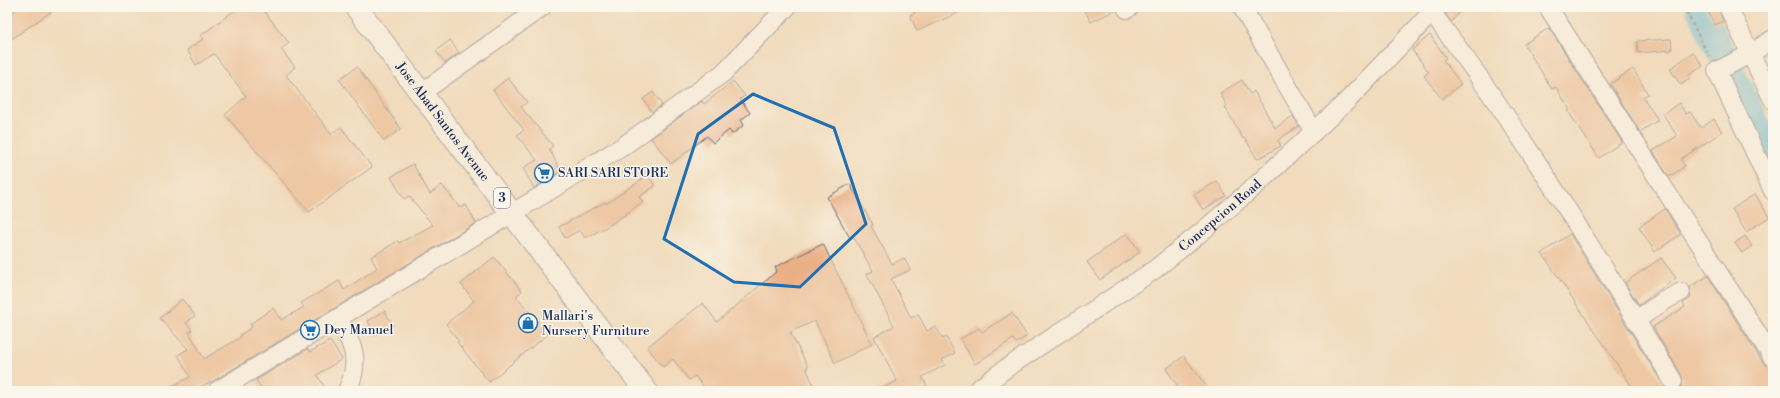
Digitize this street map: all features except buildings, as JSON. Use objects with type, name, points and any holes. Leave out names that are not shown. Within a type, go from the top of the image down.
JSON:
[{"type":"highway","name":"Jose Abad Santos Avenue","points":[[356,7],[646,391]]},
{"type":"street","points":[[421,92],[542,7]]},
{"type":"street","points":[[218,391],[622,147],[705,88],[723,73],[787,7]]},
{"type":"street","points":[[1126,7],[1127,9],[1130,7]]},
{"type":"street","points":[[1242,7],[1314,132]]},
{"type":"street","points":[[1548,7],[1773,358]]},
{"type":"street","points":[[1728,7],[1747,55],[1773,100]]},
{"type":"street","points":[[1434,10],[1515,128],[1673,381]]},
{"type":"street","name":"Concepcion Road","points":[[976,391],[1005,369],[1154,270],[1224,214],[1347,101],[1434,10]]},
{"type":"street","points":[[1773,39],[1719,70],[1773,191]]},
{"type":"street","points":[[1636,320],[1664,301],[1681,292]]},
{"type":"street","points":[[338,319],[348,335],[355,355],[352,380],[347,391]]},
{"type":"path","points":[[1684,7],[1719,70]]},
{"type":"highlighted area","points":[[753,94],[834,128],[866,224],[800,287],[734,282],[664,239],[698,134]]},
{"type":"waterway","points":[[1699,7],[1773,159]]},
{"type":"place","name":"SARI SARI STORE","points":[[544,173]]},
{"type":"place","name":"Mallari's Nursery Furniture","points":[[528,323]]},
{"type":"place","name":"Dey Manuel","points":[[310,330]]}]
